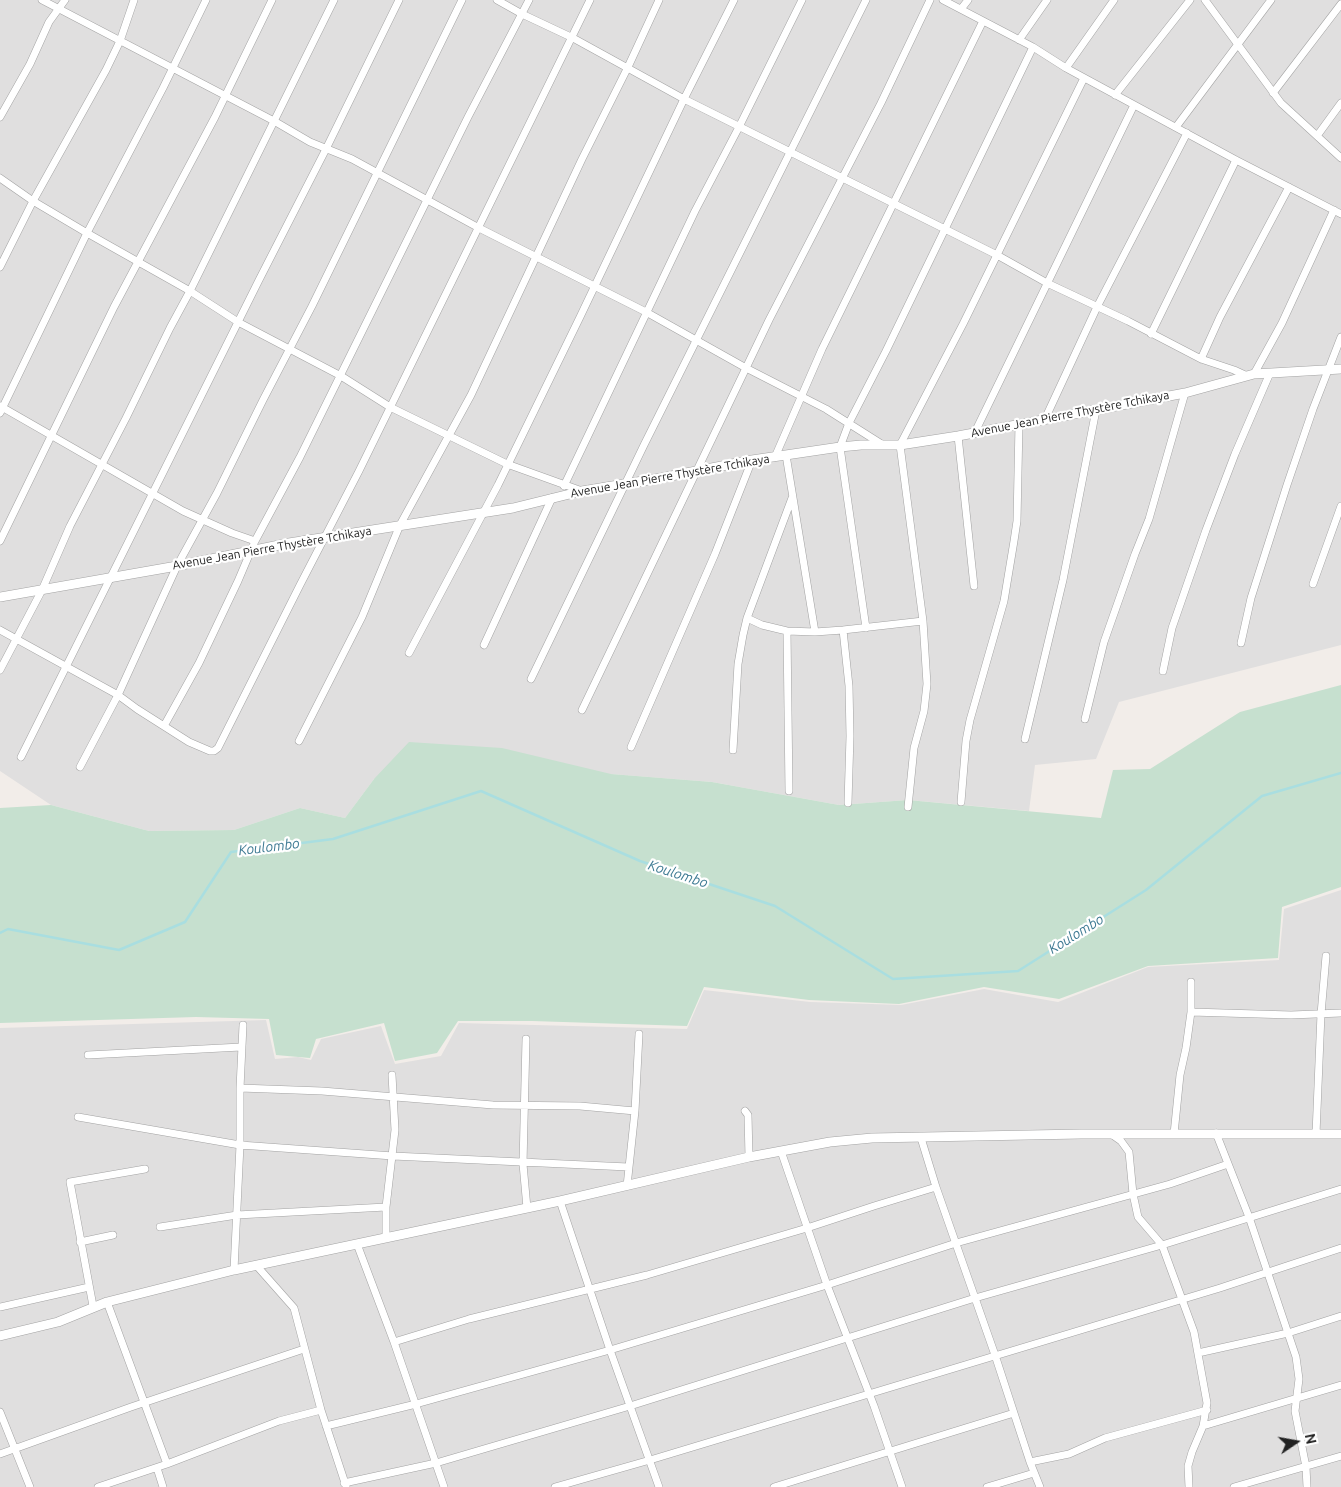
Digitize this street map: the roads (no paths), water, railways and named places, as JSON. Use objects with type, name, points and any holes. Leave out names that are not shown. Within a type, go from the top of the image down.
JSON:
[{"type":"street","points":[[42,0],[225,95],[299,136],[352,159],[479,228],[646,312],[849,423],[884,446]]},
{"type":"street","points":[[0,117],[30,64],[49,22],[65,0]]},
{"type":"street","points":[[0,267],[106,70],[120,41],[134,0]]},
{"type":"street","points":[[206,0],[173,68],[87,233],[1,409],[102,464],[182,511],[254,541]]},
{"type":"street","points":[[0,540],[50,436],[272,0]]},
{"type":"street","points":[[0,670],[42,590],[65,536],[190,291],[334,0]]},
{"type":"street","points":[[21,757],[399,0]]},
{"type":"street","points":[[80,767],[118,694],[177,566],[290,350],[462,0]]},
{"type":"street","points":[[497,0],[628,67],[684,99],[997,255],[1047,283],[1201,359],[1251,375],[1282,323],[1338,212],[1236,160],[1084,78],[983,20],[943,0]]},
{"type":"street","points":[[164,726],[203,654],[238,581],[254,541],[277,503],[468,117],[529,0]]},
{"type":"street","points":[[0,630],[118,694],[164,726],[204,748],[214,751],[218,748],[326,537],[573,38],[590,0]]},
{"type":"street","points":[[299,741],[362,617],[400,525],[471,395],[659,0]]},
{"type":"street","points":[[408,653],[508,464],[684,99],[734,0]]},
{"type":"street","points":[[564,486],[695,211],[802,0]]},
{"type":"street","points":[[531,679],[696,341],[866,0]]},
{"type":"street","points":[[582,710],[773,312],[881,103],[930,0]]},
{"type":"street","points":[[961,9],[968,0]]},
{"type":"street","points":[[1019,40],[1047,0]]},
{"type":"street","points":[[1066,68],[1114,0]]},
{"type":"street","points":[[1115,95],[1190,0]]},
{"type":"street","points":[[1205,0],[1273,93],[1341,158]]},
{"type":"street","points":[[1176,127],[1271,0]]},
{"type":"street","points":[[1273,93],[1341,4]]},
{"type":"street","points":[[775,457],[822,349],[983,20]]},
{"type":"street","points":[[866,628],[840,447],[849,423],[886,351],[1033,48]]},
{"type":"street","points":[[908,807],[914,748],[927,696],[926,650],[900,444],[997,255],[1084,78]]},
{"type":"street","points":[[1317,136],[1341,103]]},
{"type":"street","points":[[975,432],[1134,105]]},
{"type":"street","points":[[1045,419],[1097,307],[1187,133]]},
{"type":"street","points":[[1151,334],[1236,160]]},
{"type":"street","points":[[0,178],[34,201],[190,291],[238,322],[341,376],[390,406],[508,464],[582,491]]},
{"type":"street","points":[[1201,359],[1237,283],[1289,187]]},
{"type":"street","points":[[1241,643],[1251,598],[1287,485],[1341,337]]},
{"type":"street","name":"Avenue Jean Pierre Thystère Tchikaya","points":[[0,597],[177,566],[250,550],[513,508],[582,491],[626,485],[752,460],[840,447],[861,445],[884,446],[958,436],[1185,392],[1251,375],[1341,368]]},
{"type":"street","points":[[1163,671],[1172,628],[1206,530],[1235,454],[1270,374]]},
{"type":"street","points":[[1085,719],[1104,642],[1149,520],[1185,392]]},
{"type":"street","points":[[1025,739],[1063,580],[1096,410]]},
{"type":"street","points":[[961,802],[966,741],[970,720],[1004,601],[1014,541],[1018,501],[1019,424]]},
{"type":"street","points":[[958,436],[974,586]]},
{"type":"street","points":[[786,456],[815,632]]},
{"type":"street","points":[[631,747],[715,554],[752,460]]},
{"type":"street","points":[[484,645],[552,498]]},
{"type":"street","points":[[734,750],[738,664],[747,618],[792,498]]},
{"type":"street","points":[[1313,584],[1341,506]]},
{"type":"street","points":[[747,618],[762,624],[788,630],[815,632],[866,628],[923,620]]},
{"type":"street","points":[[788,630],[789,791]]},
{"type":"street","points":[[843,630],[849,686],[848,803]]},
{"type":"street","points":[[1316,1134],[1321,1014],[1326,956]]},
{"type":"street","points":[[1174,1134],[1180,1074],[1191,1012],[1191,982]]},
{"type":"street","points":[[1191,1012],[1230,1014],[1341,1013]]},
{"type":"street","points":[[234,1270],[238,1215],[243,1024]]},
{"type":"street","points":[[627,1186],[635,1111],[639,1034]]},
{"type":"street","points":[[526,1039],[523,1164],[527,1208]]},
{"type":"street","points":[[88,1055],[241,1048]]},
{"type":"street","points":[[386,1238],[386,1208],[396,1130],[392,1075]]},
{"type":"street","points":[[240,1088],[284,1088],[493,1104],[580,1106],[635,1111]]},
{"type":"street","points":[[745,1111],[748,1115],[749,1157]]},
{"type":"street","points":[[78,1117],[240,1145],[523,1164],[628,1167]]},
{"type":"street","points":[[1216,1133],[1249,1217],[1296,1357],[1299,1379],[1295,1411],[1306,1467],[1307,1487]]},
{"type":"street","points":[[1111,1134],[1122,1141],[1129,1152],[1133,1194],[1138,1217],[1162,1245],[1194,1332],[1206,1394],[1207,1410],[1188,1466],[1189,1487]]},
{"type":"street","points":[[0,1336],[58,1322],[93,1306],[234,1270],[560,1201],[749,1157],[830,1142],[872,1138],[1111,1134],[1341,1134]]},
{"type":"street","points":[[921,1138],[936,1187],[1040,1487]]},
{"type":"street","points":[[781,1151],[827,1285],[902,1487]]},
{"type":"street","points":[[326,1426],[416,1404],[610,1350],[827,1285],[956,1243],[1133,1194],[1228,1164]]},
{"type":"street","points":[[93,1306],[70,1182],[145,1168]]},
{"type":"street","points":[[394,1342],[469,1319],[647,1275],[807,1228],[936,1187]]},
{"type":"street","points":[[256,1266],[293,1306],[321,1410],[345,1485],[436,1463],[630,1406],[975,1298],[1162,1245],[1341,1189]]},
{"type":"street","points":[[560,1201],[659,1487]]},
{"type":"street","points":[[160,1227],[238,1215],[386,1208]]},
{"type":"street","points":[[80,1242],[113,1235]]},
{"type":"street","points":[[357,1244],[394,1342],[444,1487]]},
{"type":"street","points":[[555,1487],[1183,1300],[1341,1248]]},
{"type":"street","points":[[0,1307],[89,1287]]},
{"type":"street","points":[[108,1302],[143,1403],[167,1464]]},
{"type":"street","points":[[1198,1353],[1288,1333],[1341,1316]]},
{"type":"street","points":[[0,1454],[304,1348]]},
{"type":"street","points":[[1203,1426],[1341,1385]]},
{"type":"street","points":[[98,1487],[157,1468],[279,1422],[321,1410]]},
{"type":"street","points":[[1030,1462],[1069,1454],[1105,1438],[1207,1410]]},
{"type":"street","points":[[0,1412],[30,1487]]},
{"type":"street","points":[[774,1487],[1014,1413]]},
{"type":"street","points":[[1234,1487],[1341,1456]]},
{"type":"street","points":[[157,1468],[163,1487]]},
{"type":"street","points":[[987,1487],[1034,1473]]},
{"type":"waterway","name":"Koulombo","points":[[0,933],[8,929],[119,950],[185,922],[231,852],[333,839],[481,791],[640,861],[775,906],[893,979],[1018,971],[1146,890],[1262,796],[1341,773]]}]
